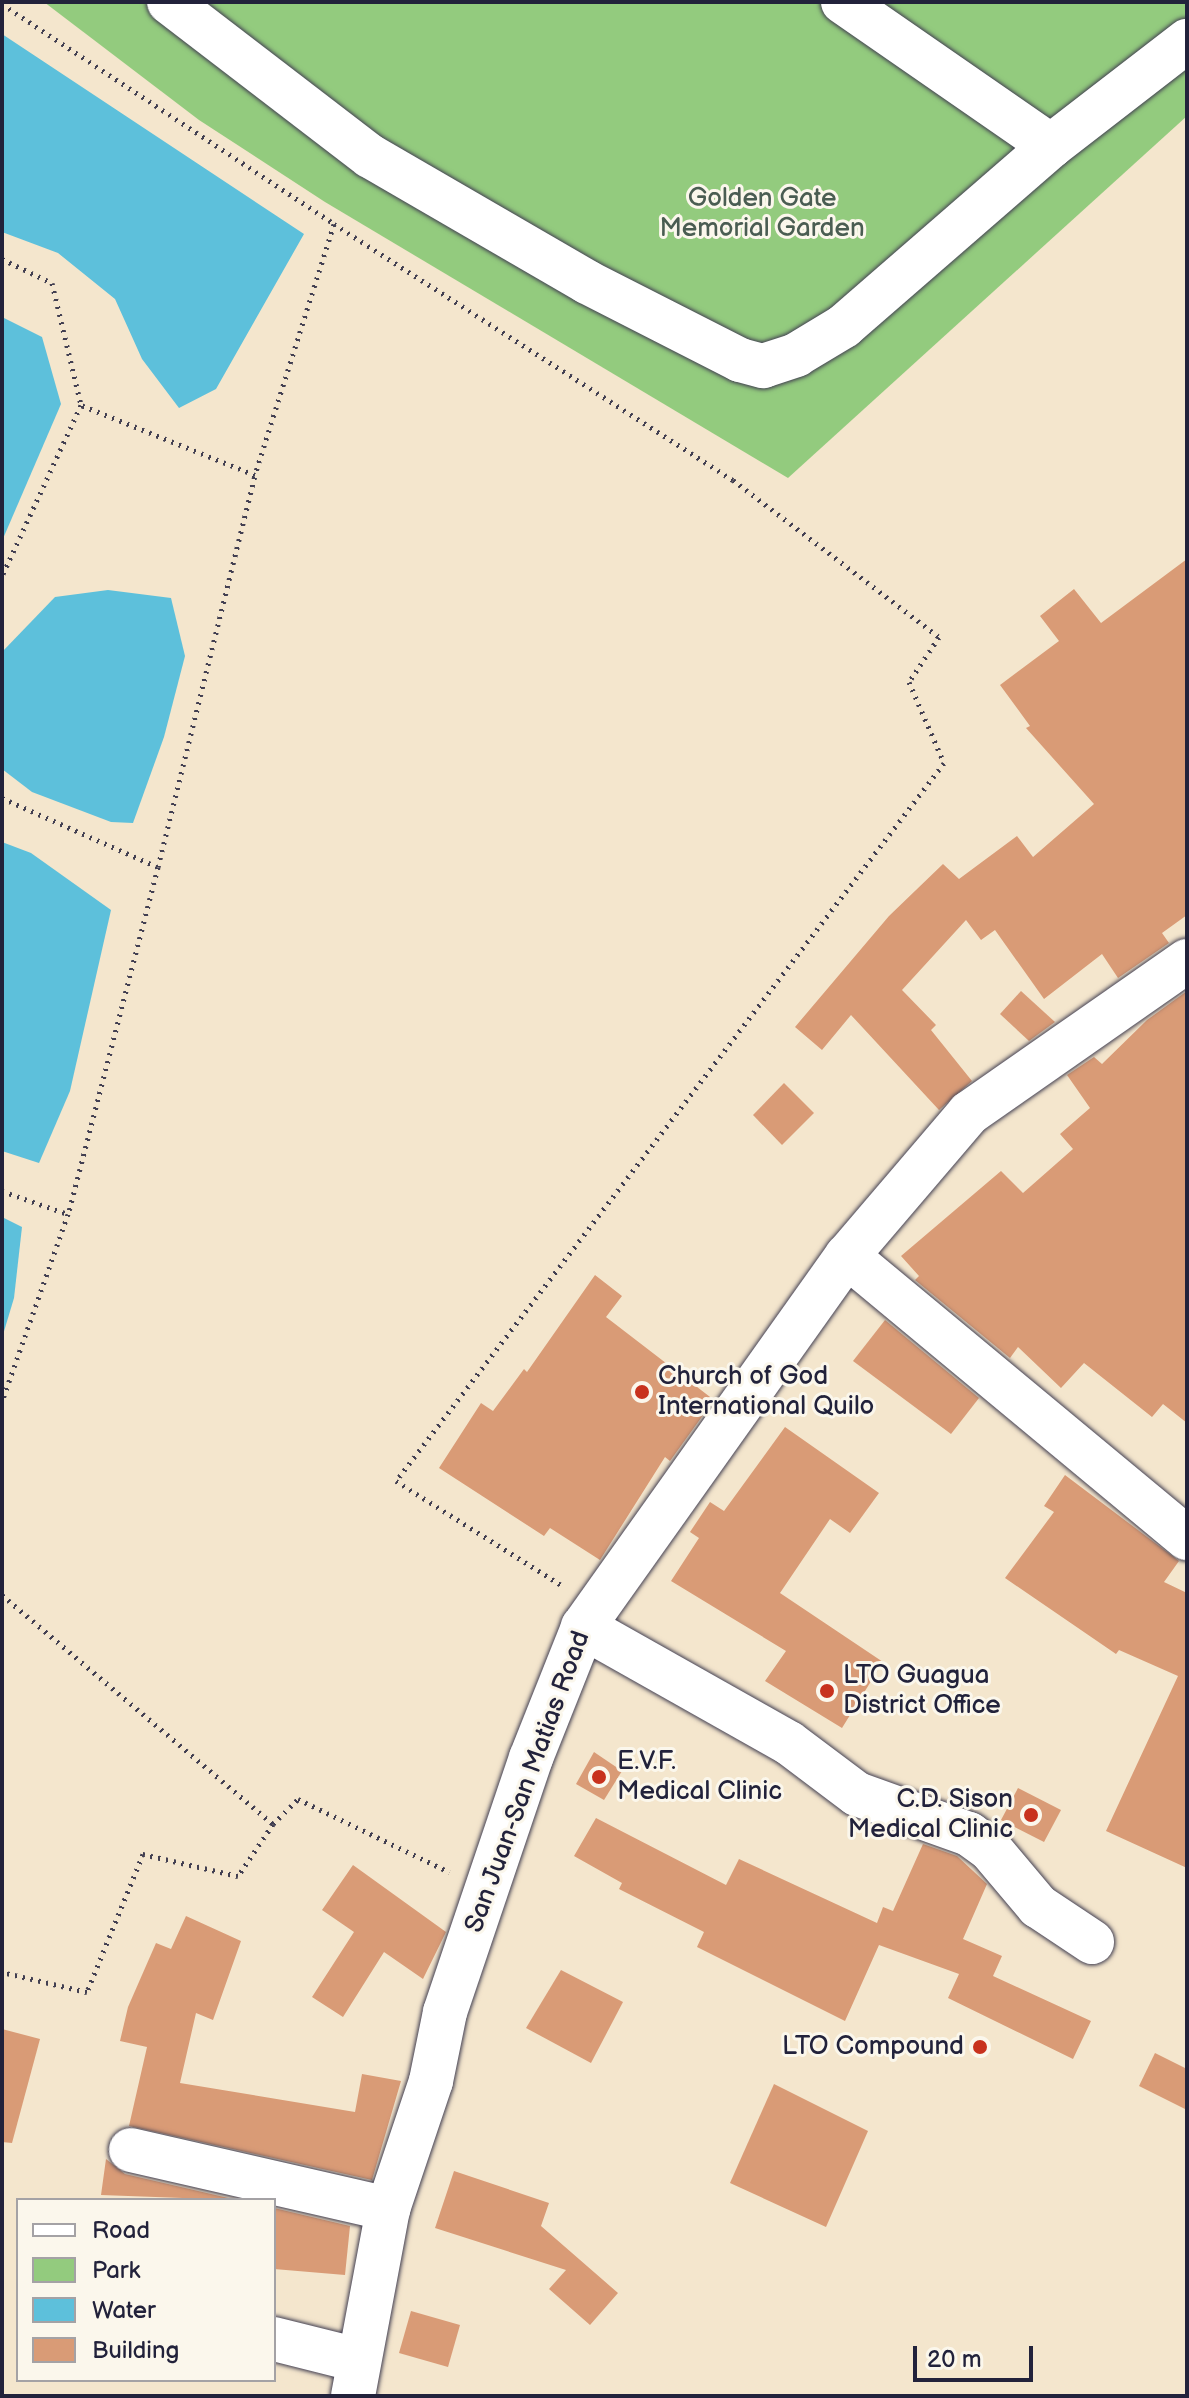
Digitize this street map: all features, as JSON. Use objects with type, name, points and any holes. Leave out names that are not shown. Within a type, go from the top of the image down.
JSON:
[{"type":"street","points":[[169,2],[370,156],[587,282],[740,360],[763,366],[796,355],[844,326],[1051,146],[1187,41]]},
{"type":"street","points":[[843,2],[1051,146]]},
{"type":"street","name":"San Juan-San Matias Road","points":[[356,2378],[388,2209],[431,2081],[450,1997],[579,1610],[847,1256],[969,1113],[1187,961]]},
{"type":"street","points":[[847,1256],[1187,1538]]},
{"type":"street","points":[[579,1610],[789,1743],[857,1794],[969,1834],[990,1849],[1038,1906],[1092,1942]]},
{"type":"street","points":[[131,2150],[388,2209]]},
{"type":"street","points":[[276,2340],[356,2378]]},
{"type":"path","points":[[2,4],[334,224],[733,480],[939,637],[909,682],[944,763],[396,1481],[579,1610]]},
{"type":"path","points":[[2,1401],[68,1214],[255,475],[334,224]]},
{"type":"path","points":[[2,259],[52,283],[81,405],[2,576]]},
{"type":"path","points":[[81,405],[255,475]]},
{"type":"path","points":[[2,798],[158,867]]},
{"type":"path","points":[[2,1191],[68,1214]]},
{"type":"path","points":[[2,1595],[273,1824]]},
{"type":"path","points":[[2,1972],[87,1992],[143,1854],[238,1876],[273,1824],[298,1799],[462,1879]]},
{"type":"green space","name":"Golden Gate Memorial Garden","points":[[44,2],[1187,2],[1187,116],[788,478],[325,202],[199,120]]},
{"type":"water","points":[[2,34],[304,234],[216,389],[179,408],[142,359],[115,299],[58,253],[2,232]]},
{"type":"water","points":[[2,317],[42,337],[61,404],[2,541]]},
{"type":"water","points":[[108,590],[171,598],[185,656],[164,737],[133,823],[111,822],[32,792],[2,769],[2,652],[55,597]]},
{"type":"water","points":[[2,842],[31,853],[111,910],[70,1091],[39,1163],[2,1151]]},
{"type":"water","points":[[2,1217],[22,1227],[14,1298],[2,1338]]},
{"type":"building","points":[[1187,559],[1187,915],[1162,933],[1169,943],[1118,978],[1102,954],[1044,999],[995,930],[981,940],[966,920],[902,990],[936,1025],[931,1030],[972,1081],[939,1110],[851,1015],[822,1050],[795,1027],[889,916],[943,864],[959,879],[1017,836],[1033,857],[1094,804],[1026,728],[1030,726],[1000,685],[1059,641],[1040,616],[1074,589],[1101,623]]},
{"type":"building","points":[[1021,991],[1055,1022],[1029,1041],[1000,1014]]},
{"type":"building","points":[[1187,991],[1187,1423],[1163,1404],[1152,1417],[1084,1363],[1061,1388],[1018,1347],[1010,1358],[915,1280],[919,1276],[901,1256],[1001,1171],[1023,1193],[1073,1149],[1060,1134],[1090,1108],[1067,1075],[1094,1057],[1102,1064],[1147,1020]]},
{"type":"building","points":[[784,1083],[814,1113],[782,1145],[753,1115]]},
{"type":"building","points":[[595,1275],[622,1296],[606,1317],[714,1400],[670,1461],[665,1457],[600,1560],[550,1528],[544,1536],[439,1468],[481,1403],[493,1411],[524,1369],[527,1372]]},
{"type":"building","points":[[885,1320],[979,1398],[951,1434],[853,1361]]},
{"type":"building","points":[[785,1427],[879,1493],[850,1533],[830,1519],[780,1593],[883,1662],[842,1728],[765,1681],[786,1651],[671,1581],[699,1538],[690,1532],[710,1502],[724,1511]]},
{"type":"building","points":[[1065,1475],[1179,1561],[1164,1582],[1187,1593],[1187,1868],[1106,1831],[1178,1676],[1119,1650],[1116,1654],[1005,1578],[1054,1512],[1044,1506]]},
{"type":"building","name":"E.V.F. Medical Clinic","points":[[594,1752],[622,1771],[604,1800],[576,1784]]},
{"type":"building","name":"C.D. Sison Medical Clinic","points":[[1018,1788],[1061,1810],[1044,1842],[1001,1820]]},
{"type":"building","points":[[596,1818],[726,1885],[739,1859],[877,1923],[883,1907],[893,1911],[923,1844],[957,1856],[987,1884],[963,1939],[1002,1956],[993,1976],[1091,2021],[1073,2059],[948,1998],[959,1974],[879,1945],[845,2021],[697,1947],[704,1932],[619,1889],[622,1883],[574,1856]]},
{"type":"building","points":[[353,1865],[446,1932],[423,1979],[384,1952],[343,2017],[312,1997],[354,1932],[322,1910]]},
{"type":"building","points":[[186,1916],[241,1941],[213,2020],[196,2013],[180,2083],[355,2112],[362,2074],[401,2081],[372,2180],[129,2126],[147,2047],[120,2041],[128,2007],[156,1943],[171,1949]]},
{"type":"building","points":[[561,1970],[623,2002],[591,2063],[526,2028]]},
{"type":"building","points":[[2,2029],[40,2039],[12,2143],[2,2142]]},
{"type":"building","points":[[1155,2053],[1187,2069],[1187,2110],[1139,2086]]},
{"type":"building","points":[[774,2084],[868,2131],[826,2227],[730,2183]]},
{"type":"building","points":[[106,2159],[125,2174],[228,2198],[183,2198],[101,2195]]},
{"type":"building","points":[[454,2171],[549,2203],[541,2226],[618,2293],[590,2325],[549,2289],[566,2270],[435,2228]]},
{"type":"building","points":[[276,2208],[350,2226],[345,2275],[276,2269]]},
{"type":"building","points":[[411,2311],[460,2325],[448,2367],[399,2353]]},
{"type":"place","name":"Church of God International Quilo","points":[[642,1392]]},
{"type":"place","name":"LTO Guagua District Office","points":[[827,1691]]},
{"type":"place","name":"E.V.F. Medical Clinic","points":[[599,1777]]},
{"type":"place","name":"C.D. Sison Medical Clinic","points":[[1031,1815]]},
{"type":"place","name":"LTO Compound","points":[[980,2047]]}]
